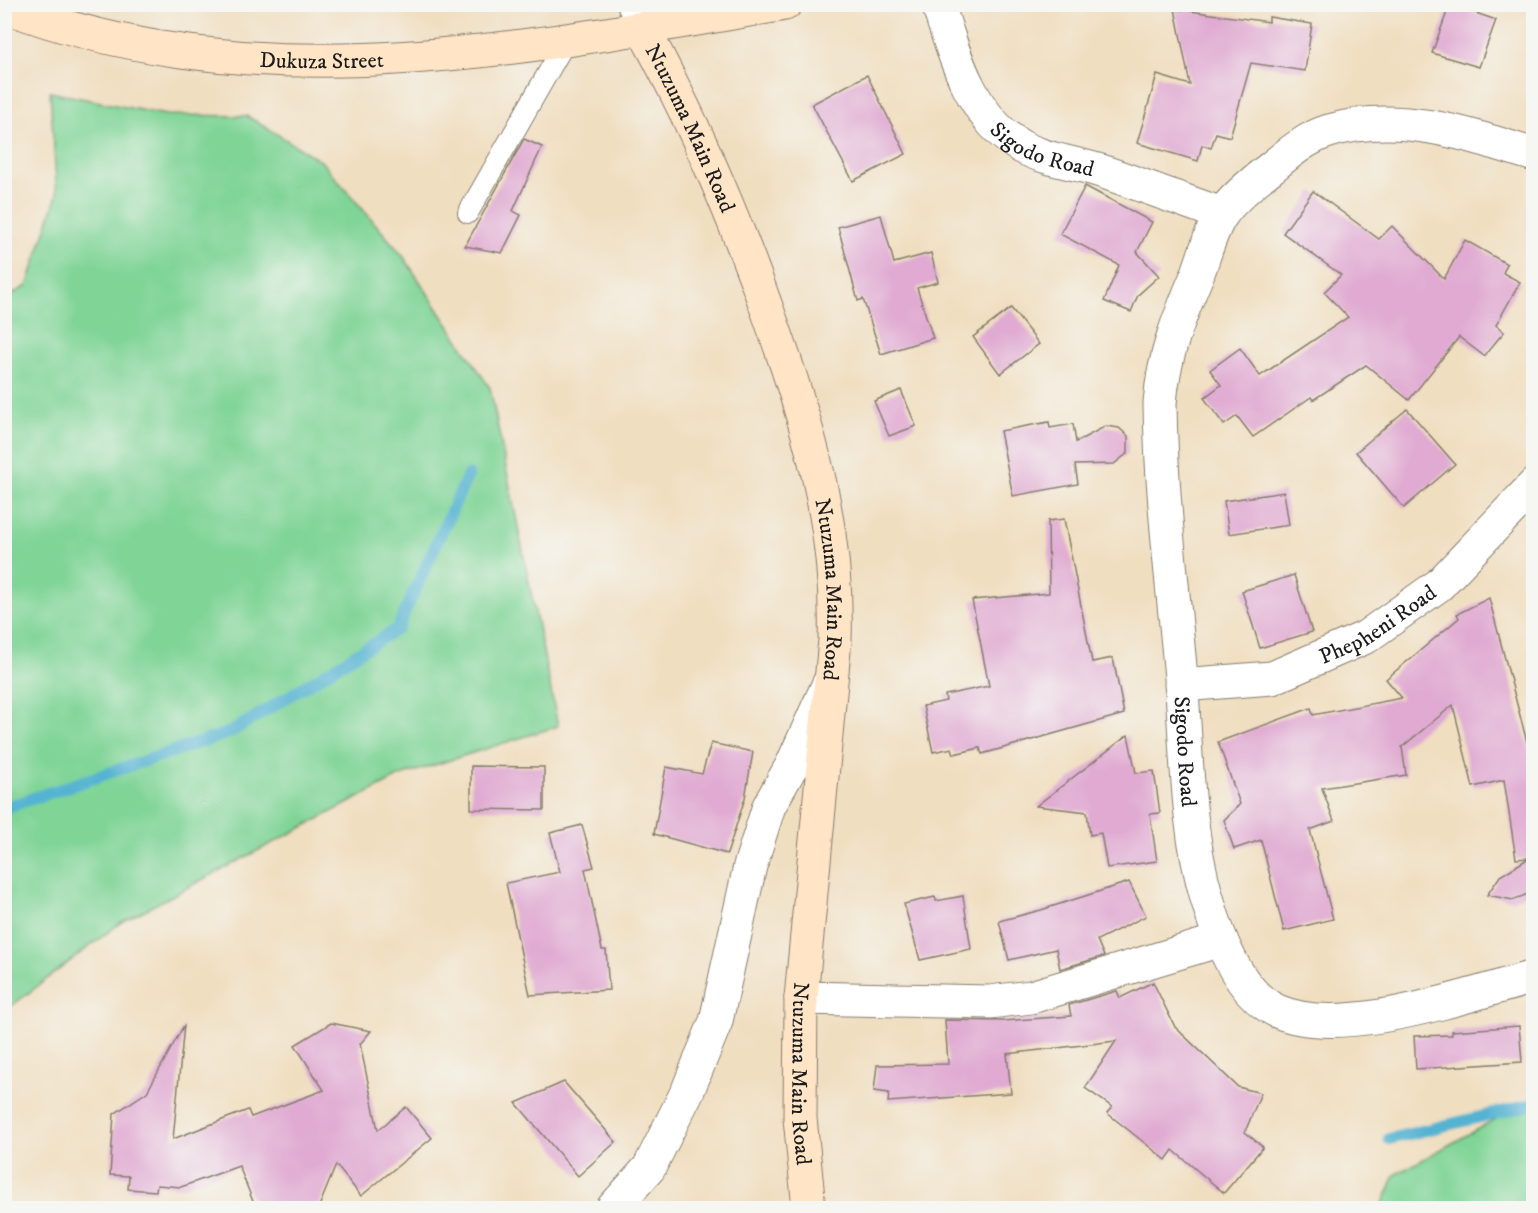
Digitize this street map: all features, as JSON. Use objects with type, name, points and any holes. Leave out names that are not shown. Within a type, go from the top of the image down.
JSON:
[{"type":"street","name":"Dukuza Street","points":[[4,6],[44,21],[121,42],[231,59],[313,63],[449,57],[566,41],[638,16],[785,4]]},
{"type":"street","name":"Sigodo Road","points":[[938,4],[956,61],[975,99],[998,127],[1022,147],[1100,171],[1222,214]]},
{"type":"street","name":"Ntuzuma Main Road","points":[[638,16],[681,98],[716,175],[781,348],[816,457],[831,540],[835,640],[801,998],[800,1118],[809,1209]]},
{"type":"street","name":"Sigodo Road","points":[[1533,154],[1432,126],[1392,123],[1328,131],[1294,148],[1258,178],[1222,214],[1172,336],[1161,381],[1160,432],[1188,787],[1196,846],[1207,898],[1221,940],[1245,984],[1276,1010],[1298,1018],[1331,1020],[1371,1018],[1533,977]]},
{"type":"street","name":"Phepheni Road","points":[[1181,685],[1272,678],[1365,637],[1439,585],[1533,485]]},
{"type":"street","points":[[613,1209],[649,1168],[688,1090],[716,1021],[750,866],[769,806],[792,765],[831,678]]},
{"type":"street","points":[[801,998],[990,1002],[1031,997],[1221,940]]},
{"type":"lane","points":[[468,213],[566,41]]},
{"type":"green space","points":[[50,92],[166,115],[247,116],[321,161],[403,256],[490,388],[558,726],[400,776],[120,923],[5,1011],[5,298],[27,286],[57,195]]},
{"type":"green space","points":[[1533,1098],[1533,1208],[1381,1208],[1395,1175]]},
{"type":"building","points":[[1450,4],[1496,20],[1479,67],[1432,53]]},
{"type":"building","points":[[1175,9],[1269,22],[1269,17],[1312,24],[1305,71],[1251,63],[1230,137],[1216,133],[1211,148],[1202,145],[1198,161],[1137,143],[1157,75],[1190,85]]},
{"type":"building","points":[[867,75],[906,154],[853,181],[812,104]]},
{"type":"building","points":[[524,139],[542,147],[513,211],[521,215],[502,253],[465,246]]},
{"type":"building","points":[[1085,186],[1152,222],[1137,252],[1159,276],[1138,295],[1131,312],[1104,301],[1119,265],[1060,234]]},
{"type":"building","points":[[1313,191],[1379,239],[1392,226],[1444,279],[1465,240],[1507,264],[1503,273],[1520,282],[1496,325],[1504,332],[1484,356],[1459,337],[1409,400],[1366,365],[1313,400],[1311,397],[1253,437],[1237,416],[1224,425],[1204,398],[1221,385],[1210,370],[1240,348],[1260,376],[1348,317],[1324,292],[1341,275],[1283,233]]},
{"type":"building","points":[[881,215],[894,263],[931,253],[938,282],[917,288],[933,338],[881,354],[863,299],[858,301],[838,227]]},
{"type":"building","points":[[1011,308],[1039,344],[1000,374],[973,337]]},
{"type":"building","points":[[901,390],[916,426],[889,436],[874,401]]},
{"type":"building","points":[[1407,409],[1455,464],[1404,508],[1356,452]]},
{"type":"building","points":[[1049,422],[1050,428],[1073,424],[1076,442],[1106,426],[1119,428],[1128,436],[1128,453],[1114,464],[1075,465],[1078,484],[1013,496],[1000,431]]},
{"type":"building","points":[[1284,492],[1289,525],[1229,534],[1224,501]]},
{"type":"building","points":[[1064,519],[1092,662],[1113,658],[1124,714],[982,754],[980,748],[954,754],[952,748],[933,752],[923,706],[946,701],[945,695],[989,686],[972,600],[1049,593],[1048,521]]},
{"type":"building","points":[[1294,575],[1312,632],[1260,648],[1242,591]]},
{"type":"building","points":[[1489,598],[1533,765],[1533,892],[1513,900],[1487,895],[1500,876],[1529,858],[1516,859],[1504,780],[1473,787],[1453,705],[1402,747],[1406,775],[1322,788],[1334,821],[1310,830],[1333,919],[1284,931],[1261,840],[1234,849],[1224,820],[1240,804],[1218,742],[1311,708],[1313,715],[1402,698],[1386,679],[1459,618],[1457,614]]},
{"type":"building","points":[[1128,735],[1136,773],[1154,771],[1160,813],[1150,814],[1157,861],[1107,868],[1101,833],[1090,835],[1087,812],[1036,806]]},
{"type":"building","points":[[711,743],[753,752],[745,798],[727,854],[654,834],[666,767],[702,774]]},
{"type":"building","points":[[471,766],[544,767],[544,810],[471,809]]},
{"type":"building","points":[[582,825],[594,867],[585,869],[602,950],[606,950],[609,990],[530,995],[506,883],[560,872],[550,833]]},
{"type":"building","points":[[1129,882],[1146,916],[1097,940],[1104,956],[1060,969],[1056,949],[1009,960],[999,921]]},
{"type":"building","points":[[963,896],[971,949],[920,960],[904,904],[935,897],[936,901]]},
{"type":"building","points":[[1153,982],[1175,1027],[1238,1087],[1261,1093],[1245,1132],[1263,1147],[1224,1193],[1173,1150],[1166,1160],[1107,1113],[1112,1107],[1085,1088],[1116,1041],[1007,1054],[1011,1093],[888,1102],[889,1093],[874,1091],[877,1065],[948,1064],[945,1020],[1003,1021],[1071,1016],[1069,1005],[1117,991],[1120,998]]},
{"type":"building","points":[[331,1023],[371,1031],[360,1044],[378,1130],[406,1107],[432,1138],[361,1196],[336,1165],[318,1209],[256,1209],[239,1166],[181,1187],[157,1185],[156,1191],[128,1189],[129,1176],[110,1175],[114,1114],[147,1092],[184,1025],[173,1139],[248,1110],[251,1117],[324,1090],[295,1045]]},
{"type":"building","points":[[1519,1026],[1522,1062],[1416,1069],[1414,1036],[1452,1035],[1452,1031]]},
{"type":"building","points":[[564,1082],[616,1142],[578,1176],[516,1103]]},
{"type":"waterway","points":[[4,808],[231,732],[397,629],[468,475]]},
{"type":"waterway","points":[[1389,1139],[1534,1104]]}]
